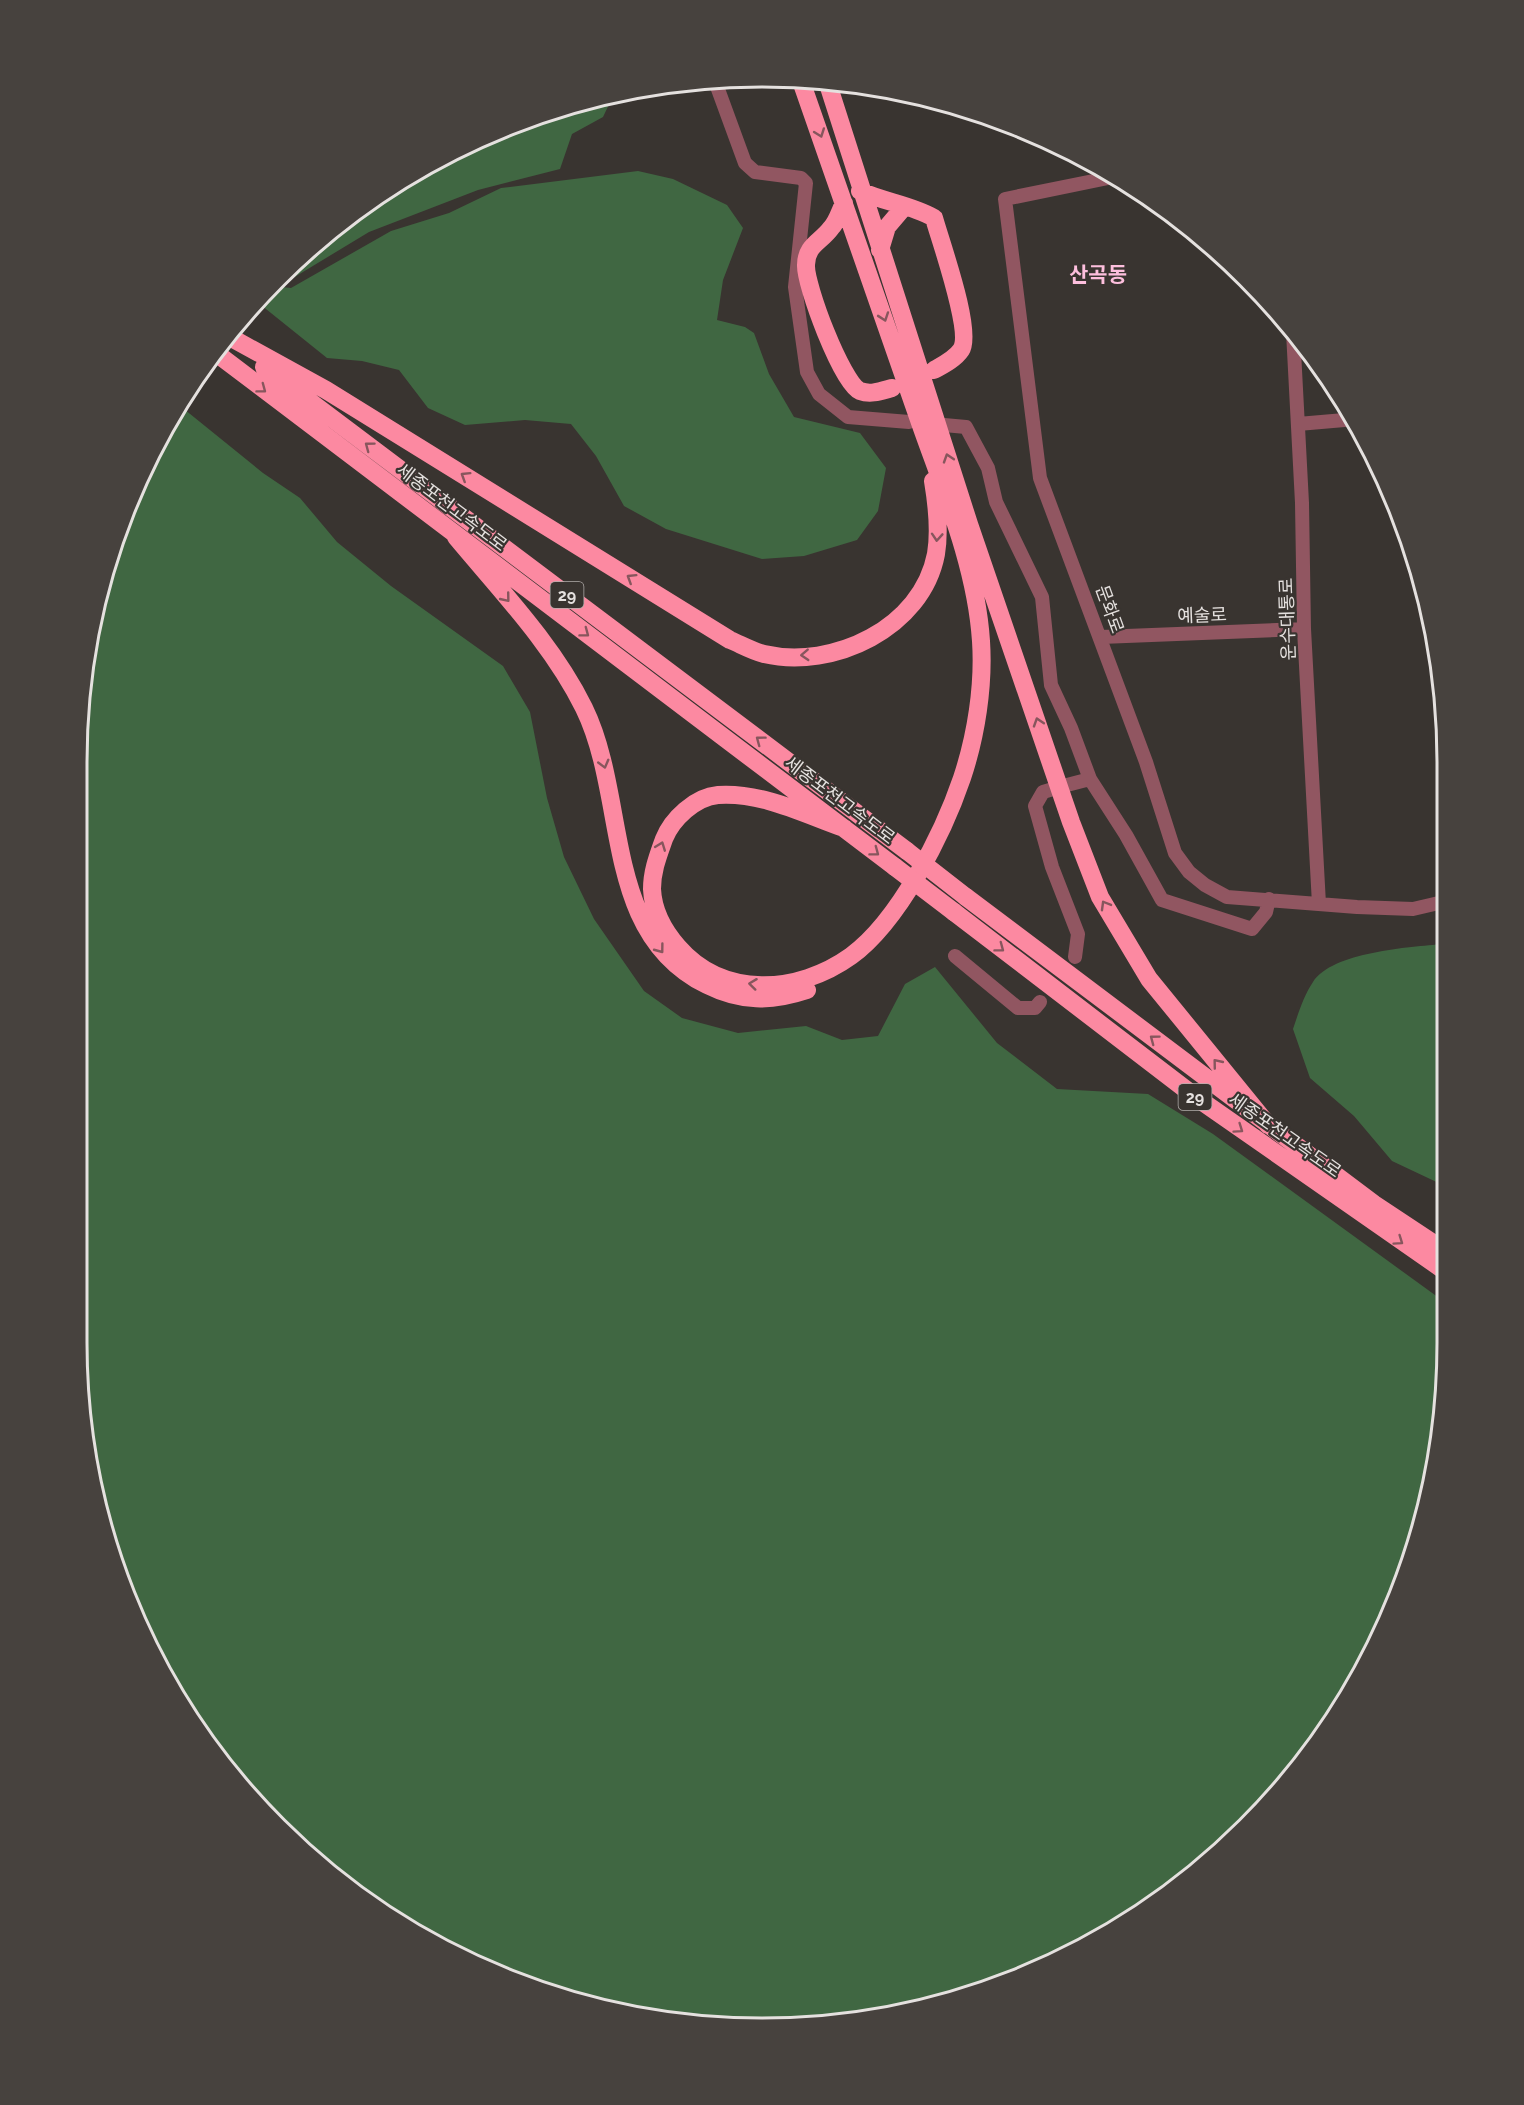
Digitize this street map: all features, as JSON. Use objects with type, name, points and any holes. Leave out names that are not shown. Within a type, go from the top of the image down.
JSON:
[{"type":"highway","points":[[804,88],[953,514],[974,591],[981,644],[978,705],[969,756],[951,811],[900,902],[852,955],[825,971],[790,983],[770,986],[744,984],[716,977],[688,958],[667,934],[657,914],[652,891],[654,866],[667,832],[686,808],[714,795],[755,796],[844,828]]},
{"type":"highway","points":[[830,91],[860,191],[969,524],[1071,822],[1100,897],[1149,980],[1268,1125]]},
{"type":"highway","points":[[860,191],[882,201],[921,211],[934,218],[963,318],[965,340],[960,351],[934,370]]},
{"type":"highway","points":[[844,203],[831,228],[810,247],[806,266],[814,298],[836,357],[847,378],[858,390],[872,394],[892,388]]},
{"type":"highway","points":[[880,250],[887,227],[904,207]]},
{"type":"highway","points":[[821,237],[839,236],[860,246]]},
{"type":"highway","points":[[235,341],[326,390],[730,640],[763,654],[804,656],[838,651],[883,632],[907,611],[923,587],[935,556],[938,531],[926,438]]},
{"type":"highway","name":"세종포천고속도로","points":[[234,342],[1268,1125],[1374,1204],[1437,1246]]},
{"type":"highway","name":"세종포천고속도로","points":[[222,357],[1197,1098],[1437,1265]]},
{"type":"highway","points":[[456,537],[562,666],[585,709],[597,739],[610,785],[632,898],[647,932],[670,962],[694,979],[727,995],[774,1000],[830,983],[858,964],[900,921],[944,848],[966,798],[983,736],[990,678],[990,626],[969,524]]},
{"type":"street","points":[[718,88],[745,164],[755,172],[794,176],[806,183],[795,287],[807,372],[819,394],[848,417],[909,422]]},
{"type":"street","name":"문화로","points":[[1103,179],[1005,199],[1040,478],[1146,762],[1174,853],[1189,872],[1205,885],[1227,897],[1413,909],[1437,903]]},
{"type":"street","name":"운수대통로","points":[[1294,346],[1304,629],[1319,904]]},
{"type":"street","points":[[1298,424],[1344,420]]},
{"type":"street","points":[[944,425],[966,427],[988,468],[996,501],[1042,597],[1051,685],[1071,728],[1090,779],[1126,835],[1162,900],[1252,929],[1266,912],[1269,899]]},
{"type":"street","name":"예술로","points":[[1101,637],[1304,629]]},
{"type":"street","points":[[1075,957],[1078,933],[1052,867],[1035,806],[1043,792],[1090,779]]},
{"type":"street","points":[[955,956],[1018,1008],[1035,1008],[1040,1002]]},
{"type":"green space","points":[[609,105],[603,117],[572,134],[560,169],[478,190],[369,232],[293,278],[351,226],[425,177],[504,138],[545,123]]},
{"type":"green space","points":[[638,171],[673,179],[727,205],[743,228],[723,280],[717,320],[745,327],[754,333],[769,374],[794,417],[860,433],[886,468],[878,511],[857,540],[804,556],[762,559],[666,529],[624,506],[596,456],[571,424],[525,420],[465,425],[428,408],[399,370],[362,361],[327,358],[264,307],[283,287],[291,288],[391,231],[449,213],[501,188]]},
{"type":"green space","points":[[186,410],[263,473],[300,498],[337,542],[391,586],[503,666],[530,712],[547,798],[564,857],[594,919],[644,991],[682,1018],[738,1033],[806,1026],[842,1040],[878,1036],[905,984],[935,967],[997,1043],[1057,1089],[1148,1094],[1213,1134],[1437,1296],[1437,1343],[1436,1387],[1424,1475],[1414,1518],[1386,1601],[1347,1681],[1298,1754],[1239,1820],[1207,1850],[1173,1879],[1100,1928],[1020,1967],[937,1995],[894,2005],[806,2017],[718,2017],[630,2005],[587,1995],[504,1967],[463,1948],[424,1928],[351,1879],[285,1820],[255,1788],[226,1754],[177,1680],[138,1601],[110,1518],[100,1475],[88,1387],[88,718],[100,630],[123,545],[138,504],[157,463]]},
{"type":"green space","points":[[1437,945],[1437,1182],[1392,1161],[1354,1116],[1310,1078],[1293,1029],[1304,999],[1313,982],[1323,972],[1354,958]]},
{"type":"district","name":"산곡동","points":[[1098,274]]}]
